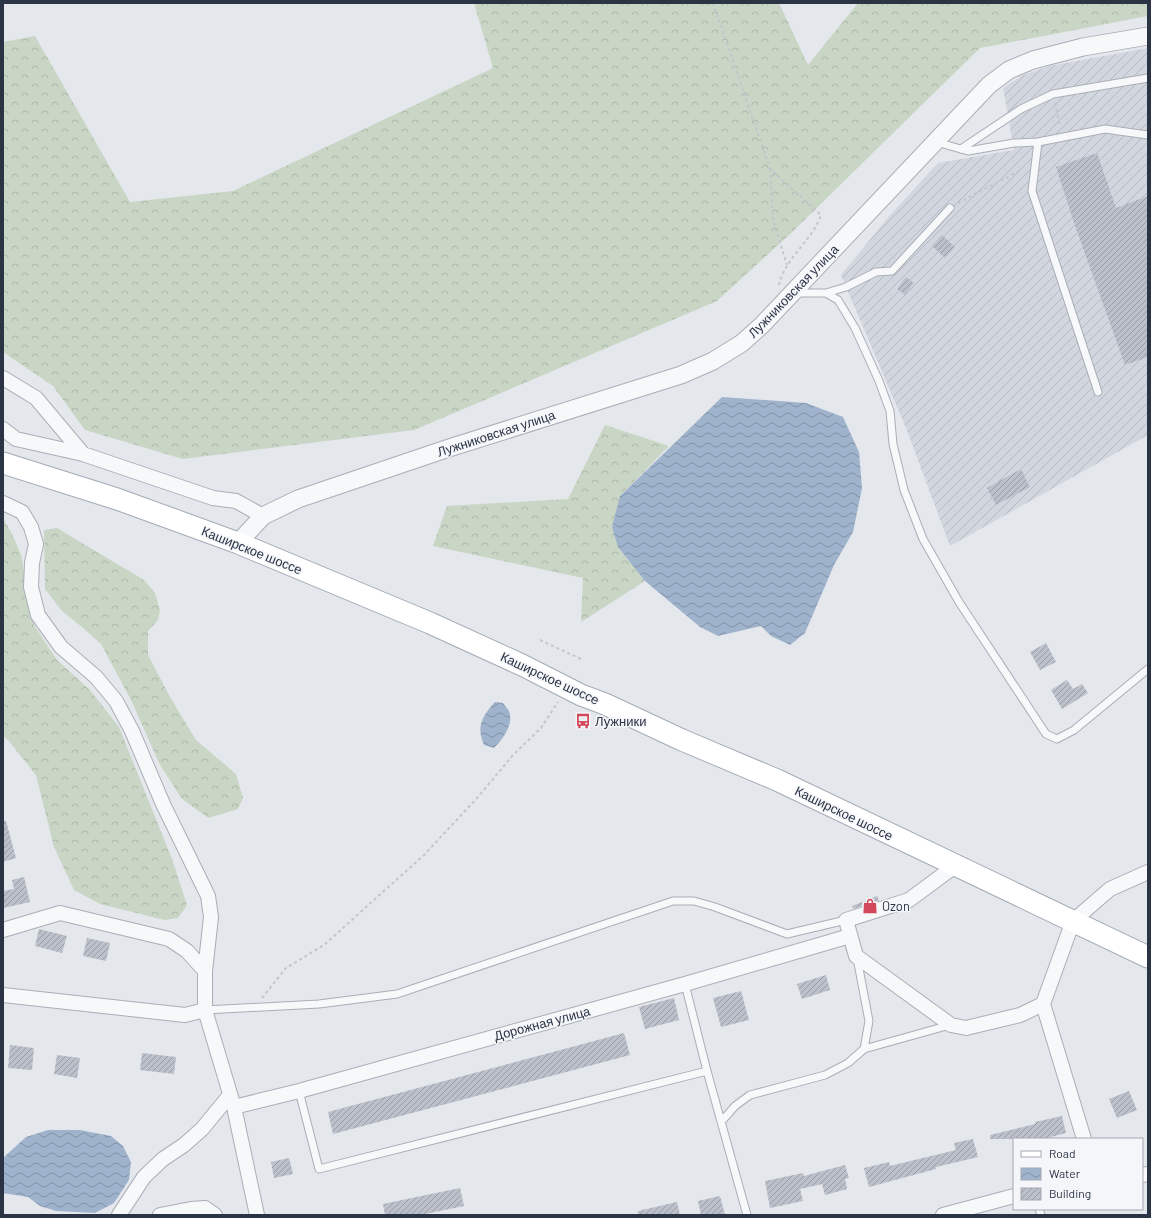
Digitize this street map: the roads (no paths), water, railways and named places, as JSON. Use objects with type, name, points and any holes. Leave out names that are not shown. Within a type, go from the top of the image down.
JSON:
[{"type":"main road","name":"Каширское шоссе","points":[[3,463],[117,500],[238,543],[430,623],[682,740],[777,780],[1148,957]]},
{"type":"street","name":"Лужниковская улица","points":[[238,543],[263,516],[298,499],[449,448],[681,375],[713,361],[742,343],[762,325],[989,85],[1009,70],[1033,60],[1083,48],[1148,36]]},
{"type":"street","points":[[3,378],[36,398],[83,454]]},
{"type":"street","points":[[3,429],[16,439],[83,454],[213,498],[236,501],[263,516]]},
{"type":"street","points":[[3,503],[22,512],[31,527],[36,544],[32,563],[31,587],[38,615],[61,647],[96,677],[116,701],[132,731],[163,804],[208,896],[211,917],[205,971],[205,1010],[232,1101],[257,1215]]},
{"type":"street","points":[[955,866],[909,900],[846,920],[856,956],[951,1025],[966,1028],[1020,1015],[1043,1004]]},
{"type":"street","points":[[1084,1138],[1043,1004],[1073,921],[1110,889],[1148,872]]},
{"type":"street","points":[[3,930],[60,913],[169,939],[187,952],[205,971]]},
{"type":"street","name":"Дорожная улица","points":[[232,1101],[299,1091],[685,984],[850,936]]},
{"type":"street","points":[[3,996],[185,1015],[205,1010]]},
{"type":"street","points":[[119,1215],[144,1177],[163,1159],[184,1145],[232,1101]]},
{"type":"street","points":[[943,1215],[1013,1196]]},
{"type":"street","points":[[160,1215],[191,1209],[209,1213]]},
{"type":"lane","points":[[961,149],[1021,109],[1053,94],[1148,78]]},
{"type":"lane","points":[[936,142],[968,151],[1014,143],[1038,142],[1105,129],[1148,135]]},
{"type":"lane","points":[[1038,142],[1032,191],[1098,392]]},
{"type":"lane","points":[[786,299],[826,293],[846,287],[876,272],[892,271],[950,208]]},
{"type":"lane","points":[[826,293],[838,300],[856,328],[879,381],[890,411],[894,444],[904,490],[923,539],[959,602],[1046,734],[1057,739],[1074,730],[1148,669]]},
{"type":"lane","points":[[205,1010],[320,1004],[397,994],[673,902],[694,901],[715,907],[787,934],[846,920]]},
{"type":"lane","points":[[856,956],[869,1021],[864,1049]]},
{"type":"lane","points":[[685,984],[707,1071],[748,1215]]},
{"type":"lane","points":[[721,1122],[735,1106],[750,1095],[825,1075],[848,1063],[864,1049],[951,1025]]},
{"type":"lane","points":[[299,1091],[318,1169],[707,1071]]},
{"type":"water","points":[[722,397],[806,403],[843,417],[859,452],[862,488],[853,532],[834,565],[805,633],[790,645],[771,636],[761,626],[718,636],[700,627],[645,581],[618,547],[612,527],[620,496]]},
{"type":"water","points":[[495,702],[503,703],[509,711],[510,721],[507,731],[494,748],[484,745],[481,727],[484,717]]},
{"type":"water","points":[[48,1130],[80,1130],[111,1136],[123,1146],[131,1162],[129,1180],[114,1203],[95,1213],[56,1211],[40,1206],[28,1197],[3,1193],[3,1158],[26,1137]]},
{"type":"place","name":"Лужники","points":[[583,721]]},
{"type":"place","name":"Ozon","points":[[870,906]]}]
